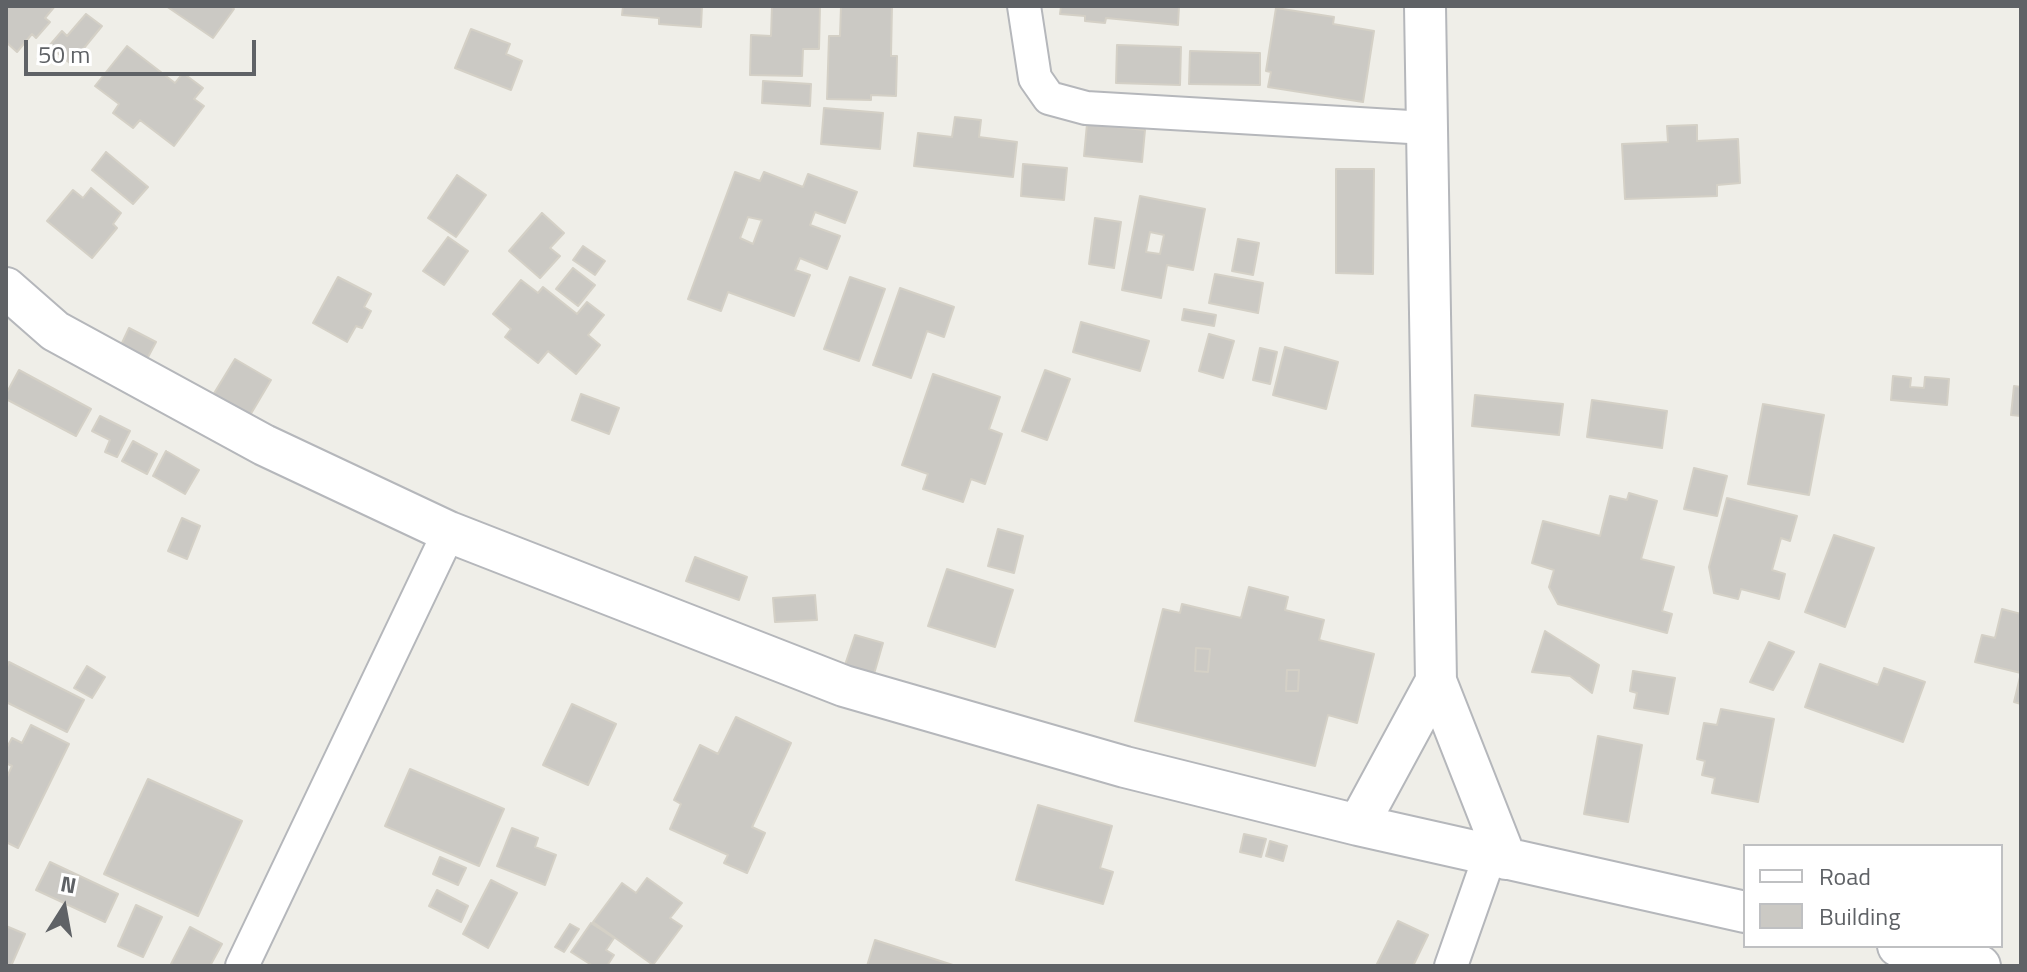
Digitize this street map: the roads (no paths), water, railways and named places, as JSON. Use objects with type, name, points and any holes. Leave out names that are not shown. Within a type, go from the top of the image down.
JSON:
[{"type":"street","points":[[1024,6],[1035,78],[1049,98],[1086,108],[1427,128]]},
{"type":"street","points":[[1425,6],[1436,681],[1498,857],[1451,966]]},
{"type":"street","points":[[6,288],[55,331],[264,445],[449,532],[844,686],[1125,767],[1358,825],[1743,912]]},
{"type":"street","points":[[242,966],[449,532]]},
{"type":"street","points":[[1358,825],[1436,681]]},
{"type":"street","points":[[1906,948],[1980,966]]}]
